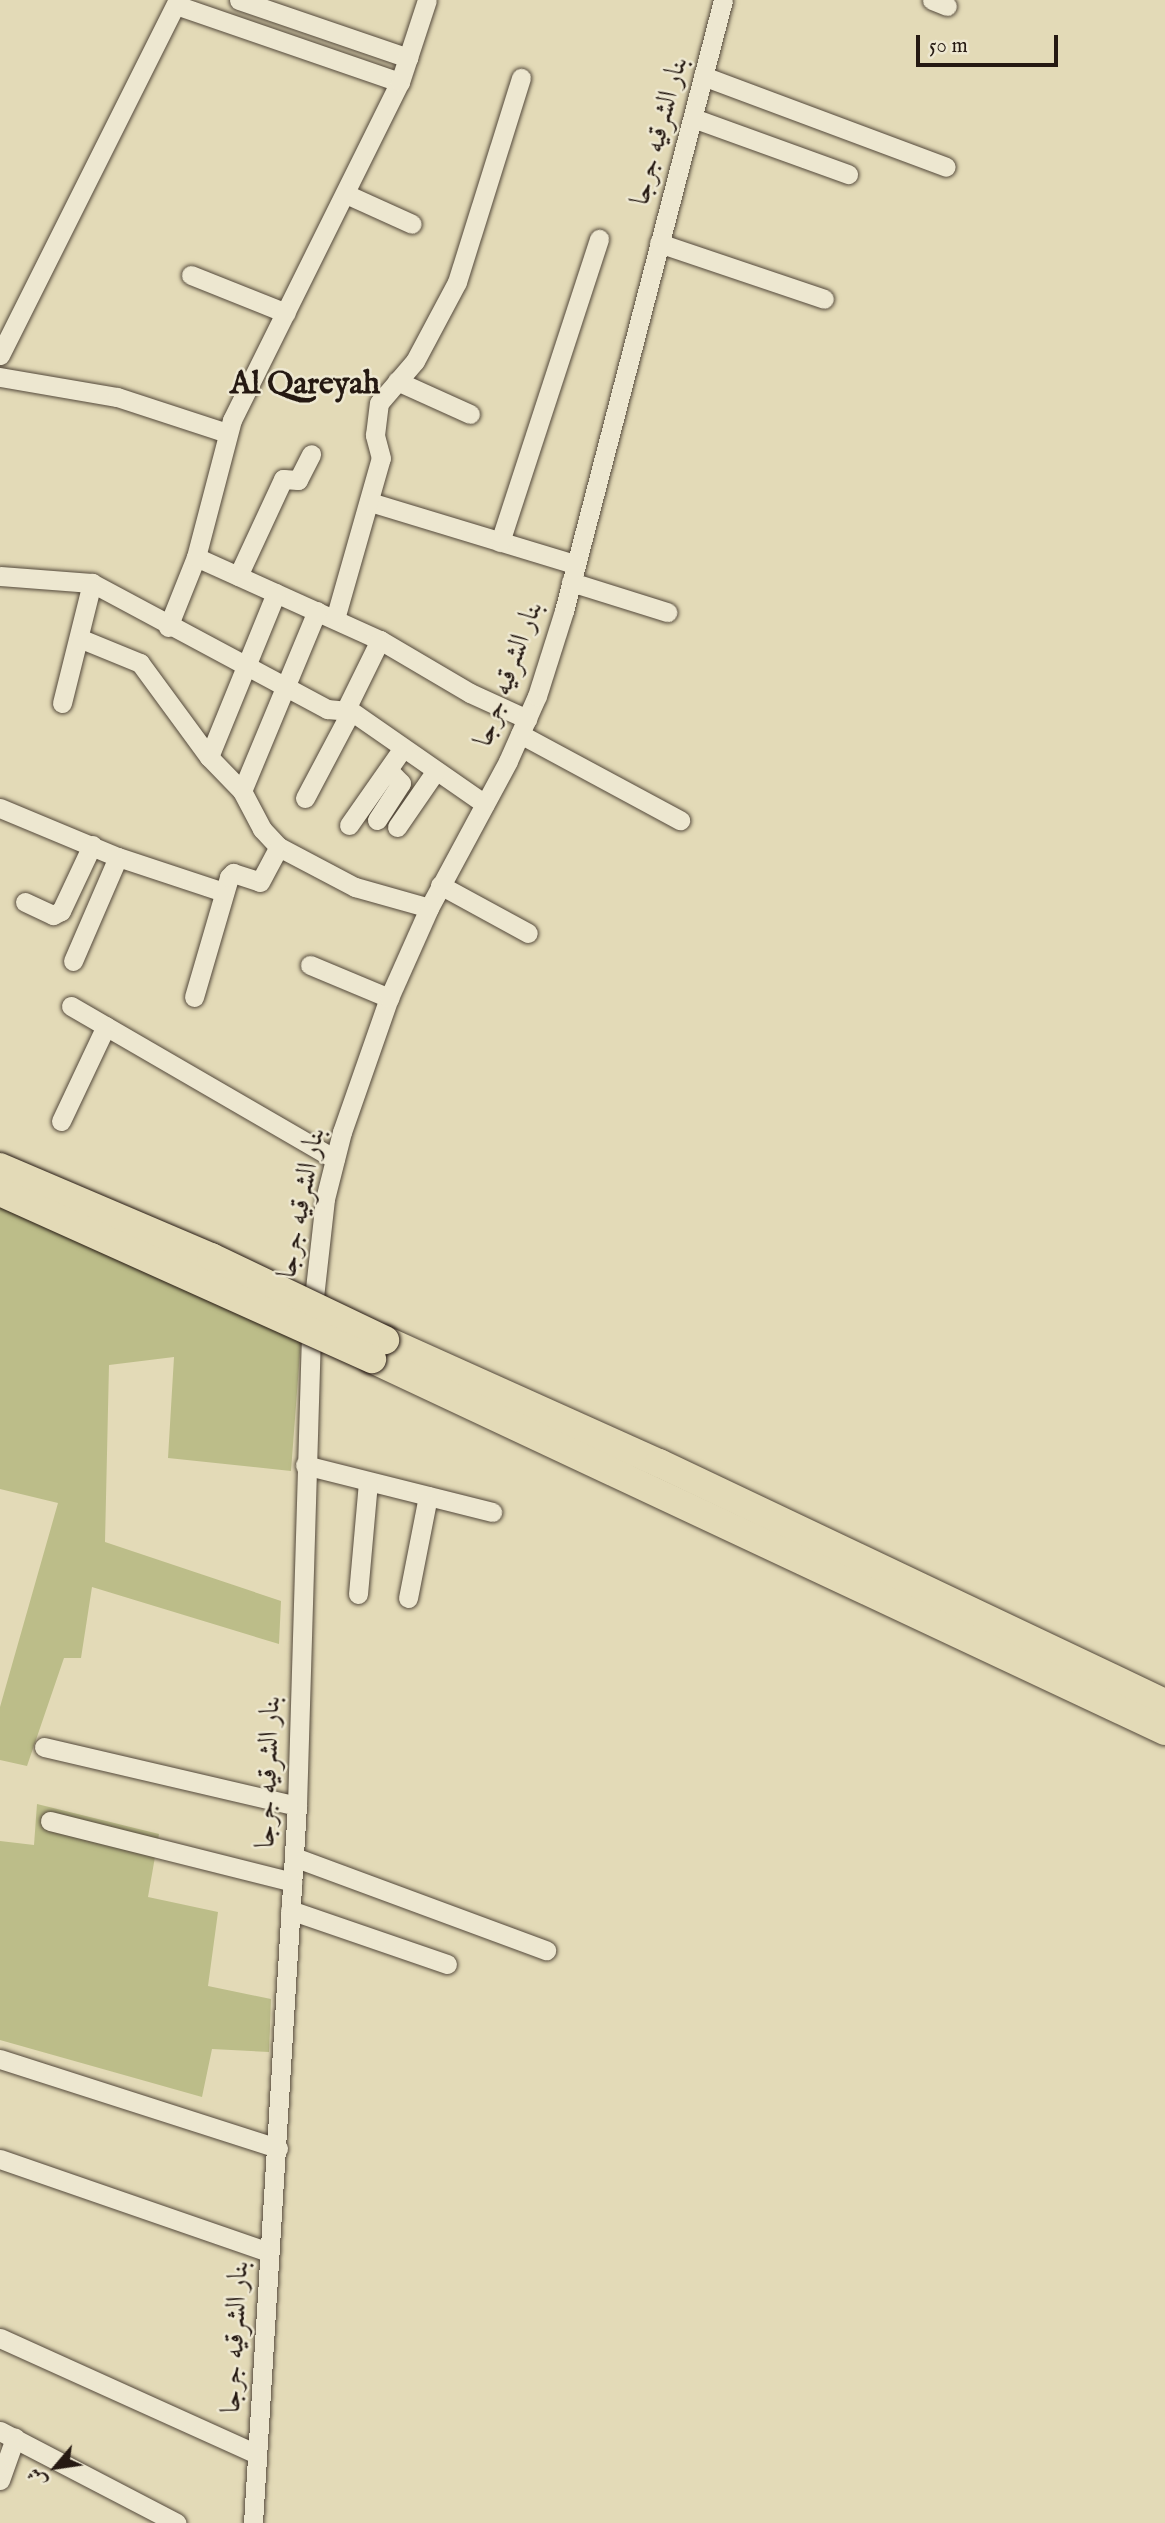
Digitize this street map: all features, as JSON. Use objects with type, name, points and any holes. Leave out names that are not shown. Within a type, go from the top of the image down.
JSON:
[{"type":"highway","points":[[0,1167],[211,1257],[379,1349],[1165,1731]]},
{"type":"highway","points":[[0,1192],[659,1463],[1165,1703]]},
{"type":"street","points":[[239,0],[408,58]]},
{"type":"street","points":[[168,627],[196,557],[218,487],[227,433],[400,82],[427,0]]},
{"type":"street","name":"بنار الشرقيه جرجا","points":[[253,2523],[297,1806],[305,1465],[316,1248],[335,1159],[389,998],[440,885],[524,726],[572,573],[723,0]]},
{"type":"street","points":[[0,355],[177,2],[400,82]]},
{"type":"street","points":[[703,76],[946,167]]},
{"type":"street","points":[[242,791],[286,688],[326,615],[370,502],[380,458],[375,436],[379,403],[415,361],[457,282],[521,78]]},
{"type":"street","points":[[693,118],[848,174]]},
{"type":"street","points":[[346,194],[412,225]]},
{"type":"street","points":[[500,542],[599,239]]},
{"type":"street","points":[[659,243],[824,299]]},
{"type":"street","points":[[191,275],[286,313]]},
{"type":"street","points":[[0,377],[117,397],[227,433]]},
{"type":"street","points":[[397,381],[470,414]]},
{"type":"street","points":[[238,576],[283,479],[299,480],[311,454]]},
{"type":"street","points":[[370,502],[500,542],[667,612]]},
{"type":"street","points":[[196,557],[380,640],[680,820]]},
{"type":"street","points":[[0,576],[60,577],[92,583],[168,627],[327,709],[348,710],[485,804]]},
{"type":"street","points":[[62,703],[92,583]]},
{"type":"street","points":[[209,757],[248,668],[276,593]]},
{"type":"street","points":[[79,638],[140,663],[209,757],[242,791],[262,829],[279,847],[355,887],[429,908]]},
{"type":"street","points":[[305,798],[380,640]]},
{"type":"street","points":[[349,825],[403,748]]},
{"type":"street","points":[[377,820],[401,783],[388,770]]},
{"type":"street","points":[[397,827],[435,772]]},
{"type":"street","points":[[0,808],[118,857],[224,892]]},
{"type":"street","points":[[25,902],[53,915],[61,911],[92,845]]},
{"type":"street","points":[[194,997],[224,892],[233,873],[260,881],[279,847]]},
{"type":"street","points":[[73,961],[118,857]]},
{"type":"street","points":[[440,885],[528,933]]},
{"type":"street","points":[[310,965],[389,998]]},
{"type":"street","points":[[71,1006],[335,1159]]},
{"type":"street","points":[[61,1121],[106,1026]]},
{"type":"street","points":[[305,1465],[492,1512]]},
{"type":"street","points":[[358,1594],[368,1482]]},
{"type":"street","points":[[408,1598],[428,1496]]},
{"type":"street","points":[[44,1747],[297,1806]]},
{"type":"street","points":[[50,1821],[292,1882]]},
{"type":"street","points":[[294,1857],[546,1950]]},
{"type":"street","points":[[290,1910],[447,1964]]},
{"type":"street","points":[[0,2059],[278,2148]]},
{"type":"street","points":[[0,2160],[269,2252]]},
{"type":"street","points":[[0,2338],[257,2454]]},
{"type":"street","points":[[0,2480],[7,2435],[177,2523]]},
{"type":"green space","points":[[0,1204],[301,1339],[291,1471],[168,1458],[174,1357],[109,1365],[105,1542],[281,1601],[279,1644],[92,1587],[81,1658],[64,1658],[27,1766],[0,1760],[0,1707],[58,1503],[0,1489]]},
{"type":"green space","points":[[37,1804],[159,1834],[148,1897],[218,1912],[208,1986],[271,1999],[269,2052],[212,2049],[202,2097],[0,2040],[0,1841],[34,1845]]},
{"type":"district","name":"Al Qareyah","points":[[305,385]]}]
